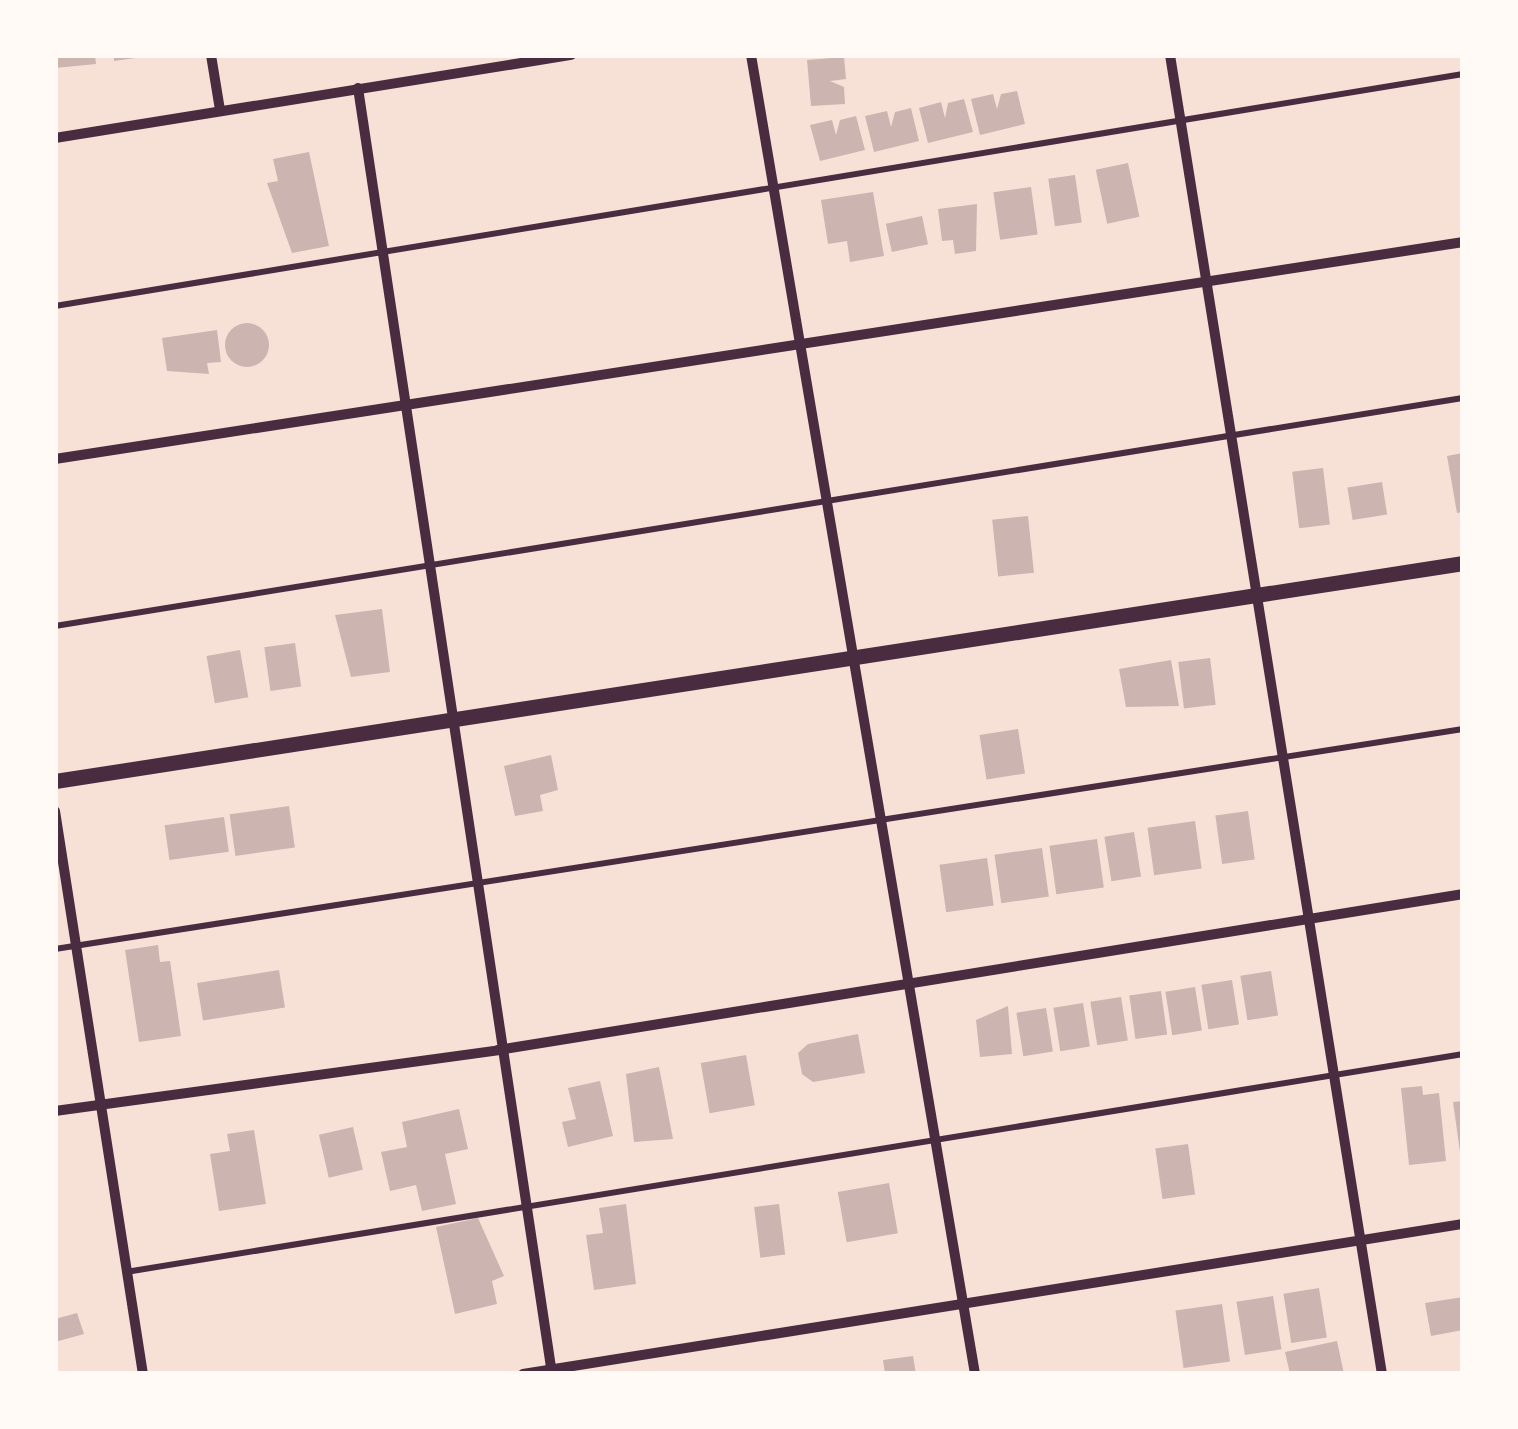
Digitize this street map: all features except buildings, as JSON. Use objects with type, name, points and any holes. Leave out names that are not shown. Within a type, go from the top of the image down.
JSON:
[{"type":"street","points":[[210,55],[220,110]]},
{"type":"street","points":[[55,138],[571,55]]},
{"type":"street","points":[[751,55],[859,662],[974,1374]]},
{"type":"street","points":[[1170,55],[1204,284],[1365,1240],[1382,1374]]},
{"type":"street","points":[[358,88],[378,250],[405,403],[498,1050],[552,1372]]},
{"type":"street","points":[[55,459],[405,403],[802,347],[1463,242]]},
{"type":"street","points":[[55,780],[859,662],[1258,592],[1463,563]]},
{"type":"street","points":[[55,812],[96,1104],[143,1374]]},
{"type":"street","points":[[55,1111],[498,1050],[1463,894]]},
{"type":"street","points":[[523,1374],[1463,1224]]},
{"type":"lane","points":[[55,306],[776,184],[1463,74]]},
{"type":"lane","points":[[55,626],[1463,398]]},
{"type":"lane","points":[[55,949],[1463,729]]},
{"type":"lane","points":[[125,1272],[1463,1054]]}]
